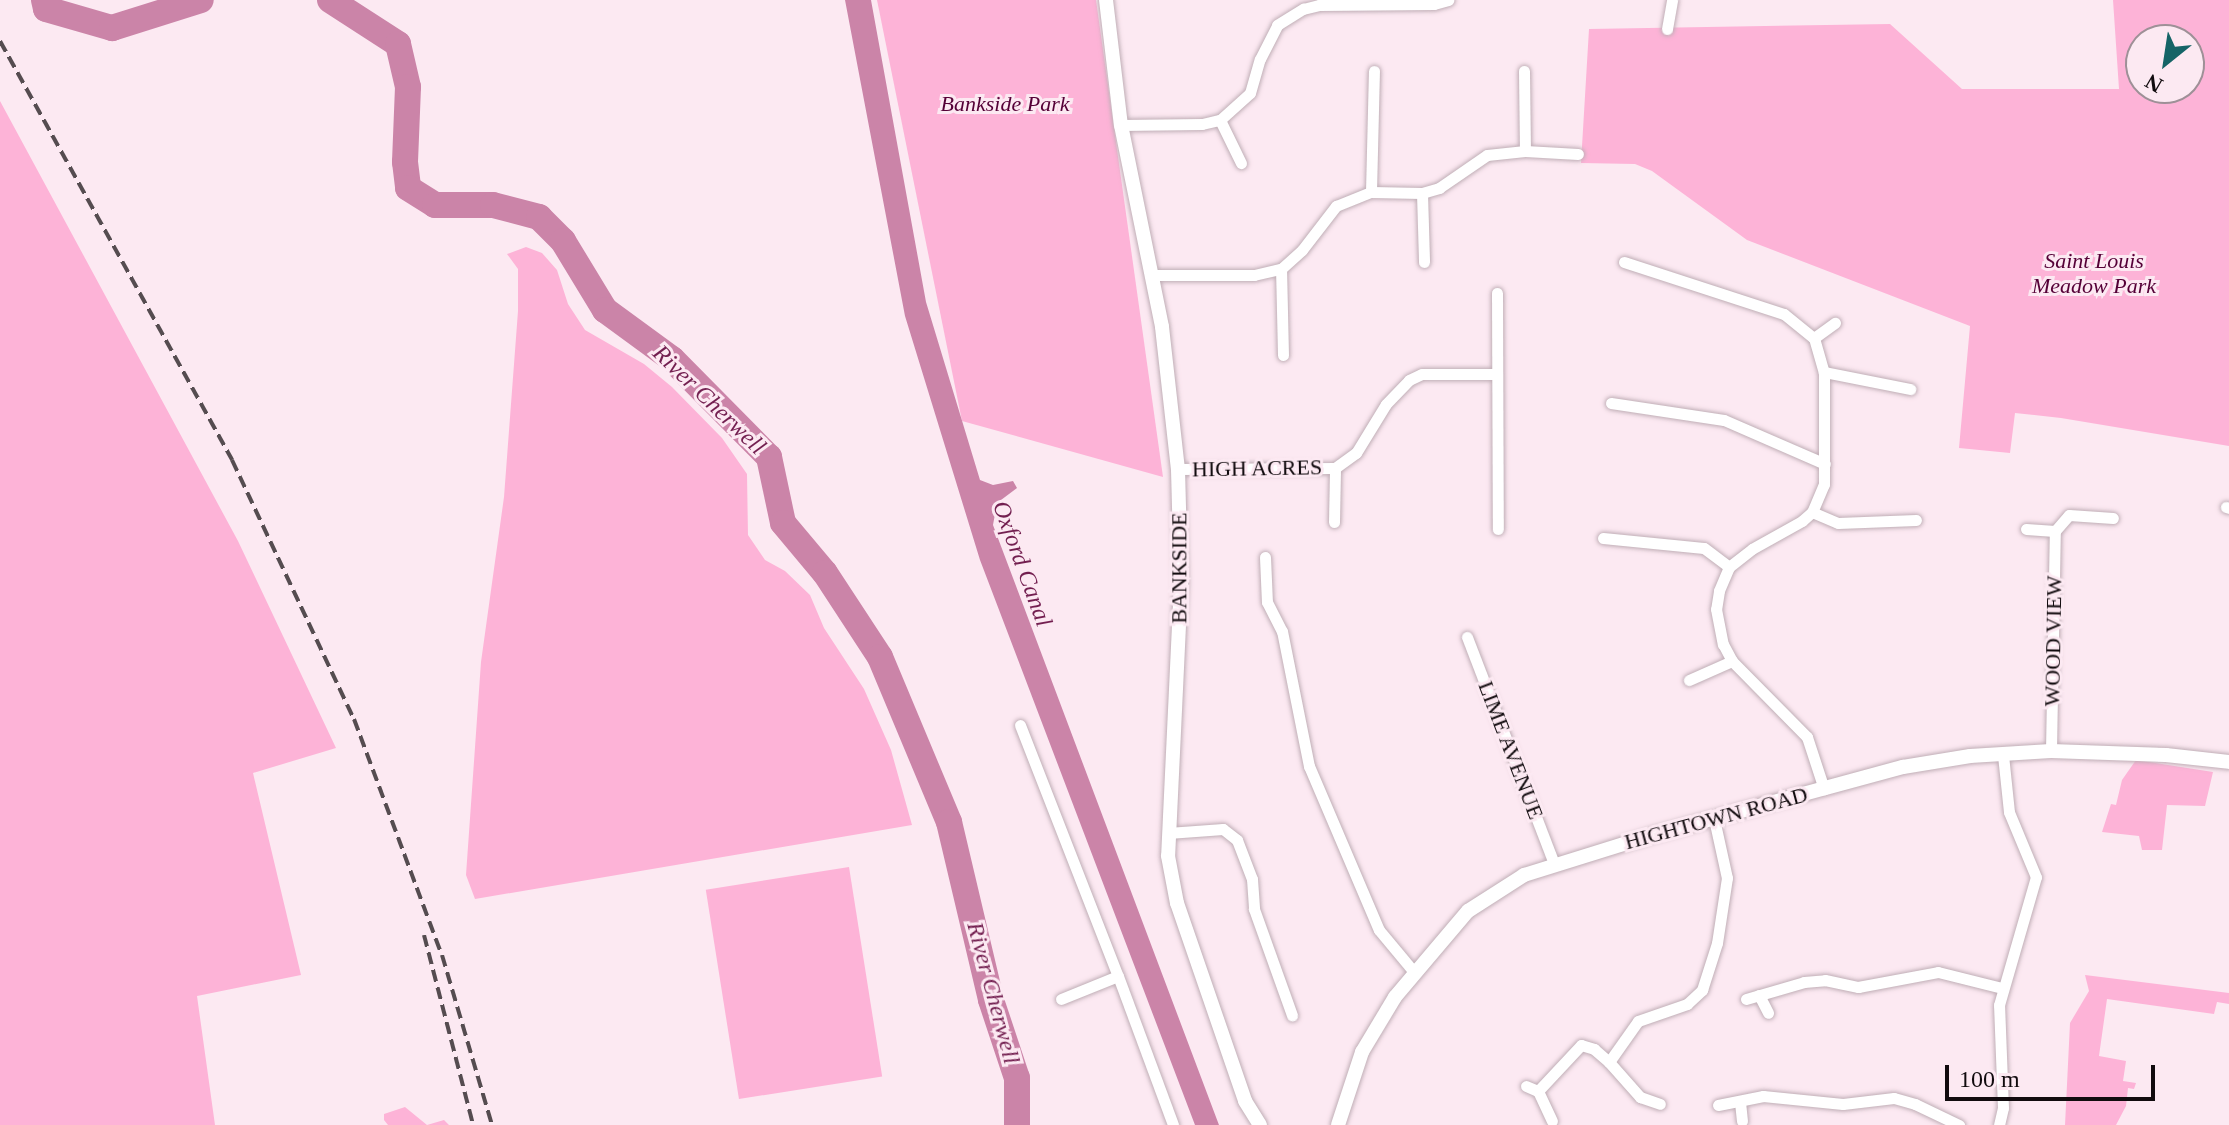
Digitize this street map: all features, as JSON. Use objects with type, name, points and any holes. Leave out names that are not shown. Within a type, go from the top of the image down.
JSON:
[{"type":"street","name":"BANKSIDE","points":[[1106,0],[1121,125],[1165,354],[1178,469],[1181,583],[1168,856],[1177,903],[1245,1101],[1260,1125]]},
{"type":"street","points":[[1121,125],[1202,124],[1220,120],[1250,93],[1268,39],[1277,25],[1303,9],[1319,5],[1434,4],[1448,0]]},
{"type":"street","points":[[1667,29],[1672,0]]},
{"type":"street","points":[[1371,192],[1374,71]]},
{"type":"street","points":[[1524,71],[1525,151]]},
{"type":"street","points":[[1220,120],[1241,163]]},
{"type":"street","points":[[1151,275],[1254,275],[1281,269],[1292,263],[1336,206],[1371,192],[1422,193],[1451,181],[1471,163],[1487,155],[1525,151],[1578,154]]},
{"type":"street","points":[[1422,193],[1424,262]]},
{"type":"street","points":[[1624,262],[1784,314],[1814,338],[1824,372],[1824,484],[1812,512],[1729,567],[1719,591],[1716,609],[1723,644],[1732,661],[1807,737],[1824,789]]},
{"type":"street","points":[[1281,269],[1283,355]]},
{"type":"street","points":[[1497,293],[1498,529]]},
{"type":"street","points":[[1814,338],[1835,323]]},
{"type":"street","points":[[1824,372],[1910,389]]},
{"type":"street","name":"HIGH ACRES","points":[[1178,469],[1335,468],[1356,453],[1386,404],[1409,380],[1422,374],[1496,374]]},
{"type":"street","points":[[1611,403],[1724,420],[1825,464]]},
{"type":"street","name":"HIGH ACRES","points":[[1334,522],[1335,468]]},
{"type":"street","points":[[1812,512],[1838,523],[1916,520]]},
{"type":"street","points":[[2026,529],[2055,531],[2069,515],[2113,518]]},
{"type":"street","name":"WOOD VIEW","points":[[2051,751],[2055,531]]},
{"type":"street","points":[[1603,538],[1704,548],[1729,567]]},
{"type":"street","points":[[1265,557],[1267,602],[1282,631],[1309,766],[1379,930],[1414,972]]},
{"type":"street","name":"LIME AVENUE","points":[[1467,637],[1554,864]]},
{"type":"street","points":[[1689,680],[1732,661]]},
{"type":"street","points":[[1020,725],[1173,1125]]},
{"type":"street","name":"HIGHTOWN ROAD","points":[[1342,1124],[1362,1052],[1414,972],[1468,911],[1524,875],[1903,767],[2051,751],[2166,755],[2229,762]]},
{"type":"street","points":[[1999,1125],[2003,1108],[1999,1005],[2036,877],[2009,812],[2003,755]]},
{"type":"street","points":[[1609,1062],[1638,1021],[1687,1004],[1702,990],[1717,943],[1727,878],[1714,819]]},
{"type":"street","points":[[1168,833],[1223,829],[1237,840],[1252,879],[1254,909],[1292,1015]]},
{"type":"street","points":[[1746,999],[1804,982],[1825,980],[1858,987],[1938,972],[2002,988]]},
{"type":"street","points":[[1061,999],[1118,976]]},
{"type":"street","points":[[1759,995],[1768,1013]]},
{"type":"street","points":[[1538,1091],[1581,1045],[1594,1049],[1609,1062],[1640,1097],[1660,1104]]},
{"type":"street","points":[[1526,1086],[1538,1091],[1552,1121]]},
{"type":"street","points":[[1718,1105],[1763,1096],[1843,1104],[1894,1098],[1915,1104],[1959,1125]]},
{"type":"street","points":[[1740,1102],[1742,1121]]},
{"type":"green space","name":"Bankside Park","points":[[877,0],[1096,0],[1163,477],[962,421]]},
{"type":"green space","name":"Saint Louis Meadow Park","points":[[2113,0],[2229,0],[2229,446],[2015,413],[2010,453],[1959,448],[1970,326],[1747,240],[1652,171],[1635,164],[1581,163],[1589,29],[1890,24],[1962,89],[2119,89]]},
{"type":"green space","points":[[0,101],[238,541],[336,748],[253,773],[301,975],[197,996],[215,1125],[0,1125]]},
{"type":"green space","points":[[526,247],[542,253],[557,270],[568,304],[585,330],[644,364],[672,387],[722,438],[747,474],[748,535],[765,560],[785,571],[810,595],[824,628],[864,689],[891,750],[912,825],[475,899],[466,875],[481,662],[504,497],[518,311],[518,269],[507,254]]},
{"type":"green space","points":[[2136,760],[2213,772],[2205,806],[2167,805],[2162,850],[2142,850],[2139,836],[2102,832],[2111,804],[2116,805],[2122,780]]},
{"type":"green space","points":[[849,867],[882,1076],[739,1099],[706,890]]},
{"type":"green space","points":[[2085,975],[2229,993],[2229,1004],[2217,1002],[2214,1014],[2107,999],[2099,1056],[2126,1061],[2123,1081],[2136,1083],[2134,1089],[2128,1088],[2126,1106],[2116,1125],[2065,1125],[2070,1023],[2089,991]]},
{"type":"green space","points":[[405,1107],[427,1125],[388,1125],[384,1114]]},
{"type":"green space","points":[[444,1120],[449,1125],[427,1125]]},
{"type":"shaded area","points":[[845,0],[871,0],[926,302],[980,480],[993,485],[1013,481],[1017,488],[997,503],[993,525],[1219,1125],[1195,1125],[980,560],[905,316]]},
{"type":"waterway","name":"River Cherwell","points":[[44,0],[46,9],[112,28],[201,0]]},
{"type":"waterway","name":"River Cherwell","points":[[330,0],[398,44],[408,87],[405,162],[408,188],[435,205],[493,205],[539,217],[563,241],[605,310],[672,359],[769,457],[783,523],[825,573],[880,657],[949,822],[991,1000],[1017,1078],[1017,1125]]},
{"type":"railway","points":[[0,41],[232,460],[354,719],[442,955],[492,1125]]},
{"type":"railway","points":[[424,935],[473,1125]]},
{"type":"water label","name":"Oxford Canal","points":[[1022,564]]}]
